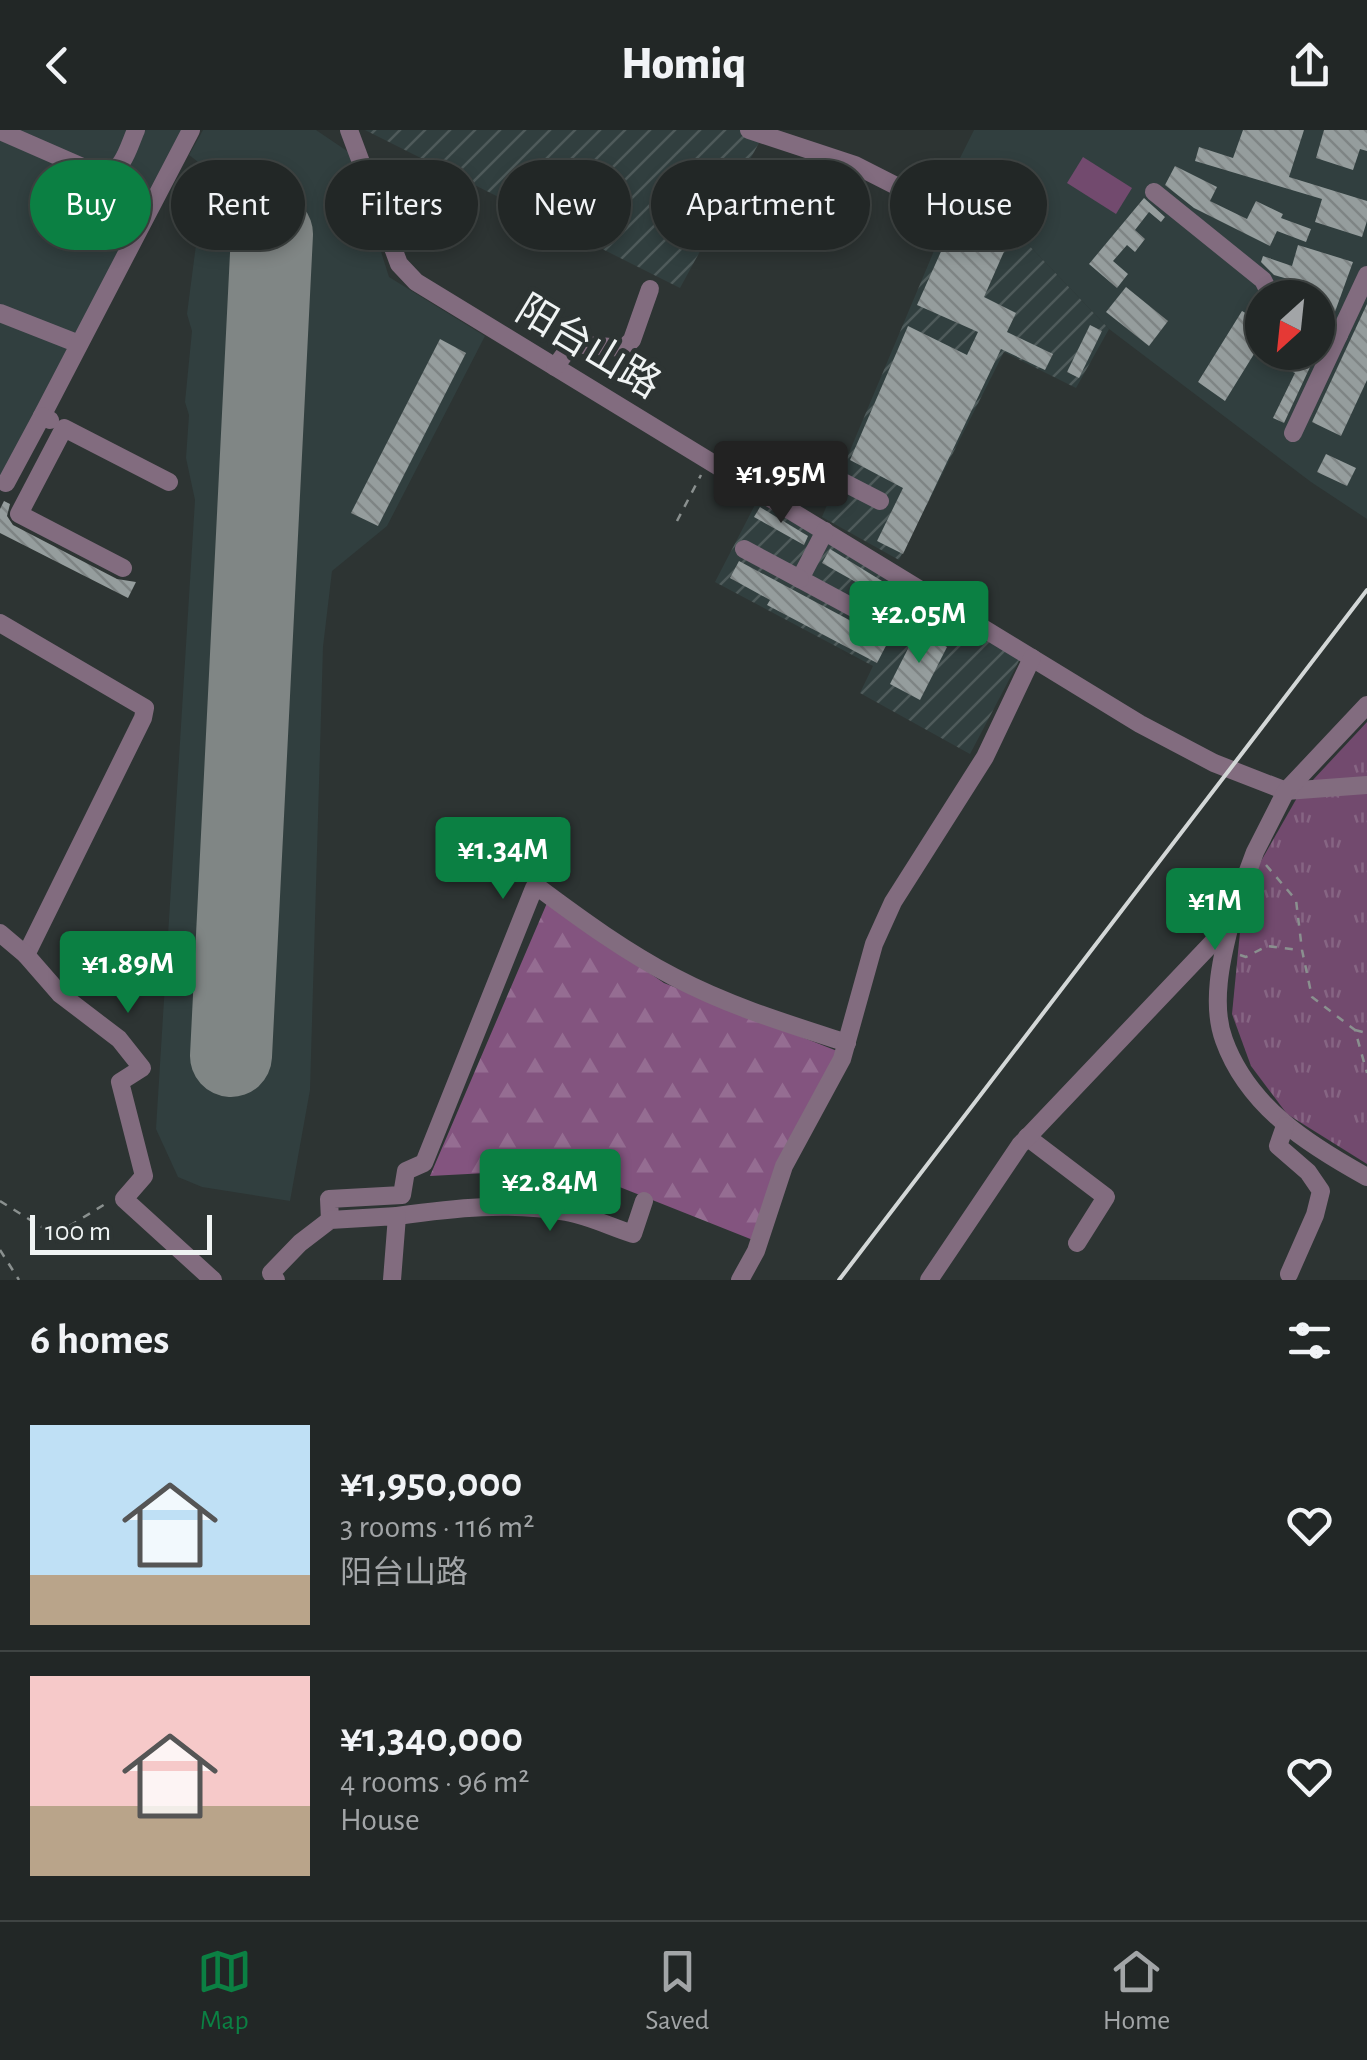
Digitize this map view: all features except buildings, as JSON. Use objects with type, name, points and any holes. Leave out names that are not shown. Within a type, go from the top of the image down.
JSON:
[{"type":"street","points":[[0,131],[103,176],[120,166],[136,130]]},
{"type":"street","points":[[6,483],[191,130]]},
{"type":"street","name":"阳台山路","points":[[349,130],[399,264],[416,282],[1140,724],[1214,763],[1286,792]]},
{"type":"street","points":[[749,130],[855,165],[890,183]]},
{"type":"street","points":[[1154,192],[1262,280]]},
{"type":"street","points":[[1293,433],[1366,279]]},
{"type":"street","points":[[555,366],[572,344],[624,348],[632,340],[650,290]]},
{"type":"street","points":[[0,313],[80,344]]},
{"type":"street","points":[[1335,334],[1339,335]]},
{"type":"street","points":[[42,416],[169,482]]},
{"type":"street","points":[[64,428],[19,514],[123,568]]},
{"type":"street","points":[[727,472],[844,482],[880,501]]},
{"type":"street","points":[[800,579],[825,532]]},
{"type":"street","points":[[744,549],[887,626]]},
{"type":"street","points":[[0,623],[145,708],[26,955]]},
{"type":"street","points":[[740,1280],[756,1252],[784,1166],[842,1060],[874,944],[893,902],[984,757],[1032,658]]},
{"type":"street","points":[[1367,705],[1286,792],[1255,852],[1235,906],[1219,990],[1223,1038],[1267,1108],[1324,1154],[1367,1177]]},
{"type":"street","points":[[1286,792],[1367,785]]},
{"type":"street","points":[[330,1220],[329,1200],[402,1196],[406,1172],[424,1163],[534,888],[674,977],[748,1011],[846,1043]]},
{"type":"street","points":[[929,1280],[1027,1137],[1213,942],[1235,906]]},
{"type":"street","points":[[0,933],[26,955],[60,994],[119,1039],[142,1068],[120,1082],[144,1176],[124,1199],[213,1280]]},
{"type":"street","points":[[1185,970],[1200,972],[1219,990]]},
{"type":"street","points":[[1285,1126],[1278,1146],[1308,1172],[1321,1191],[1320,1202],[1289,1274]]},
{"type":"street","points":[[1027,1137],[1106,1197],[1076,1243]]},
{"type":"street","points":[[276,1280],[272,1273],[300,1243],[330,1220],[397,1216],[462,1206],[519,1206],[570,1212],[632,1234],[644,1200]]},
{"type":"street","points":[[392,1280],[397,1216]]},
{"type":"path","points":[[677,520],[708,460]]},
{"type":"path","points":[[1255,852],[1296,900],[1312,997],[1355,1030],[1367,1033]]},
{"type":"path","points":[[1224,950],[1246,956],[1266,946],[1302,950]]},
{"type":"path","points":[[1355,1030],[1367,1073]]},
{"type":"path","points":[[0,1201],[58,1233],[119,1195],[124,1199]]},
{"type":"path","points":[[0,1250],[19,1280]]},
{"type":"shaded area","points":[[0,130],[183,130],[151,191],[151,160],[30,160],[30,250],[120,250],[0,481]]},
{"type":"shaded area","points":[[203,130],[316,130],[350,153],[352,160],[325,160],[325,250],[381,250],[389,277],[485,336],[387,526],[332,571],[323,647],[310,1090],[290,1201],[202,1187],[178,1177],[156,1129],[195,500],[186,458],[189,415],[185,402],[192,331],[187,314],[195,250],[305,250],[305,160],[196,160],[189,155]]},
{"type":"shaded area","points":[[365,130],[766,130],[750,160],[651,160],[651,250],[701,250],[680,288],[604,250],[631,250],[631,160],[498,160],[498,197],[478,187],[478,160],[425,160]]},
{"type":"shaded area","points":[[974,130],[1367,130],[1367,519],[1311,482],[1109,329],[1033,250],[1047,250],[1047,160],[959,160]]},
{"type":"shaded area","points":[[934,250],[1033,250],[1109,329],[1076,388],[1004,352],[899,560],[822,517]]},
{"type":"shaded area","points":[[757,501],[1021,657],[970,754],[860,693],[873,666],[715,582]]},
{"type":"green space","points":[[1083,157],[1132,188],[1116,214],[1067,183]]},
{"type":"green space","points":[[1367,722],[1367,1164],[1287,1114],[1251,1066],[1232,1014],[1244,891],[1298,796]]},
{"type":"green space","points":[[547,903],[664,983],[850,1056],[787,1169],[763,1244],[602,1180],[542,1170],[430,1176]]},
{"type":"runway","points":[[231,1056],[271,250]]},
{"type":"railway","points":[[839,1280],[1367,590]]}]
